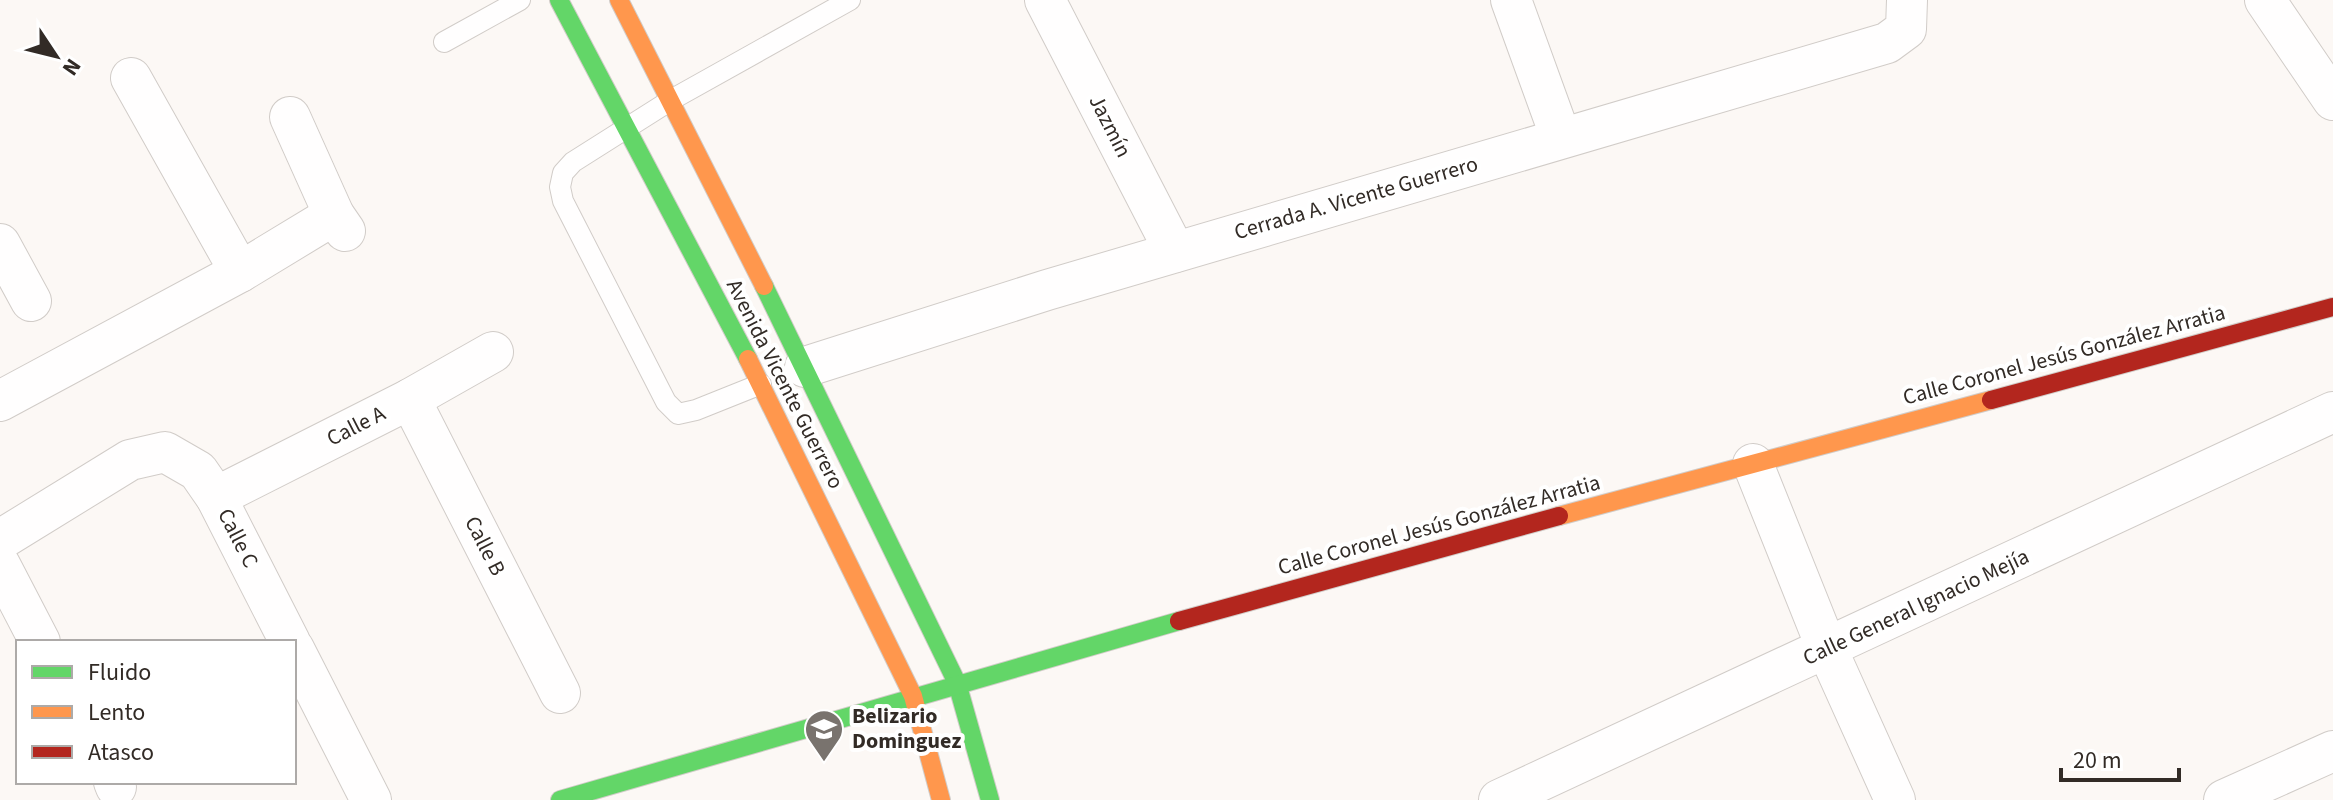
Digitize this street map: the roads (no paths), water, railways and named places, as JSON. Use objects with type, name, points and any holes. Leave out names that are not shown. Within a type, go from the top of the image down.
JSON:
[{"type":"street","name":"Avenida Vicente Guerrero","points":[[559,0],[761,384],[913,696],[941,800]]},
{"type":"street","name":"Avenida Vicente Guerrero","points":[[619,0],[805,367],[957,683],[990,800]]},
{"type":"street","name":"Jazmín","points":[[1045,0],[1175,252]]},
{"type":"street","points":[[1511,0],[1561,138]]},
{"type":"street","points":[[2265,0],[2333,100]]},
{"type":"street","name":"Cerrada A. Vicente Guerrero","points":[[805,367],[1047,290],[1887,43],[1907,14]]},
{"type":"street","points":[[131,78],[240,272]]},
{"type":"street","points":[[0,401],[240,272],[340,223],[290,117]]},
{"type":"street","points":[[3,255],[31,301]]},
{"type":"street","name":"Calle Coronel Jesús González Arratia","points":[[560,800],[957,683],[2333,307]]},
{"type":"street","name":"Calle A","points":[[216,497],[410,399],[493,352]]},
{"type":"street","name":"Calle B","points":[[410,399],[560,693]]},
{"type":"street","name":"Calle General Ignacio Mejía","points":[[1499,800],[2333,412]]},
{"type":"street","name":"Calle C","points":[[0,540],[130,460],[165,452],[198,471],[216,497],[289,640]]},
{"type":"street","points":[[1753,464],[1827,649],[1895,800]]},
{"type":"street","points":[[0,565],[39,640]]},
{"type":"street","points":[[296,653],[371,800]]},
{"type":"street","points":[[2224,800],[2333,751]]},
{"type":"lane","points":[[444,42],[520,0]]},
{"type":"lane","points":[[761,384],[678,414],[666,402],[563,201],[560,187],[563,173],[573,162],[671,100],[850,0]]},
{"type":"place","name":"Belizario Dominguez","points":[[824,763]]}]
